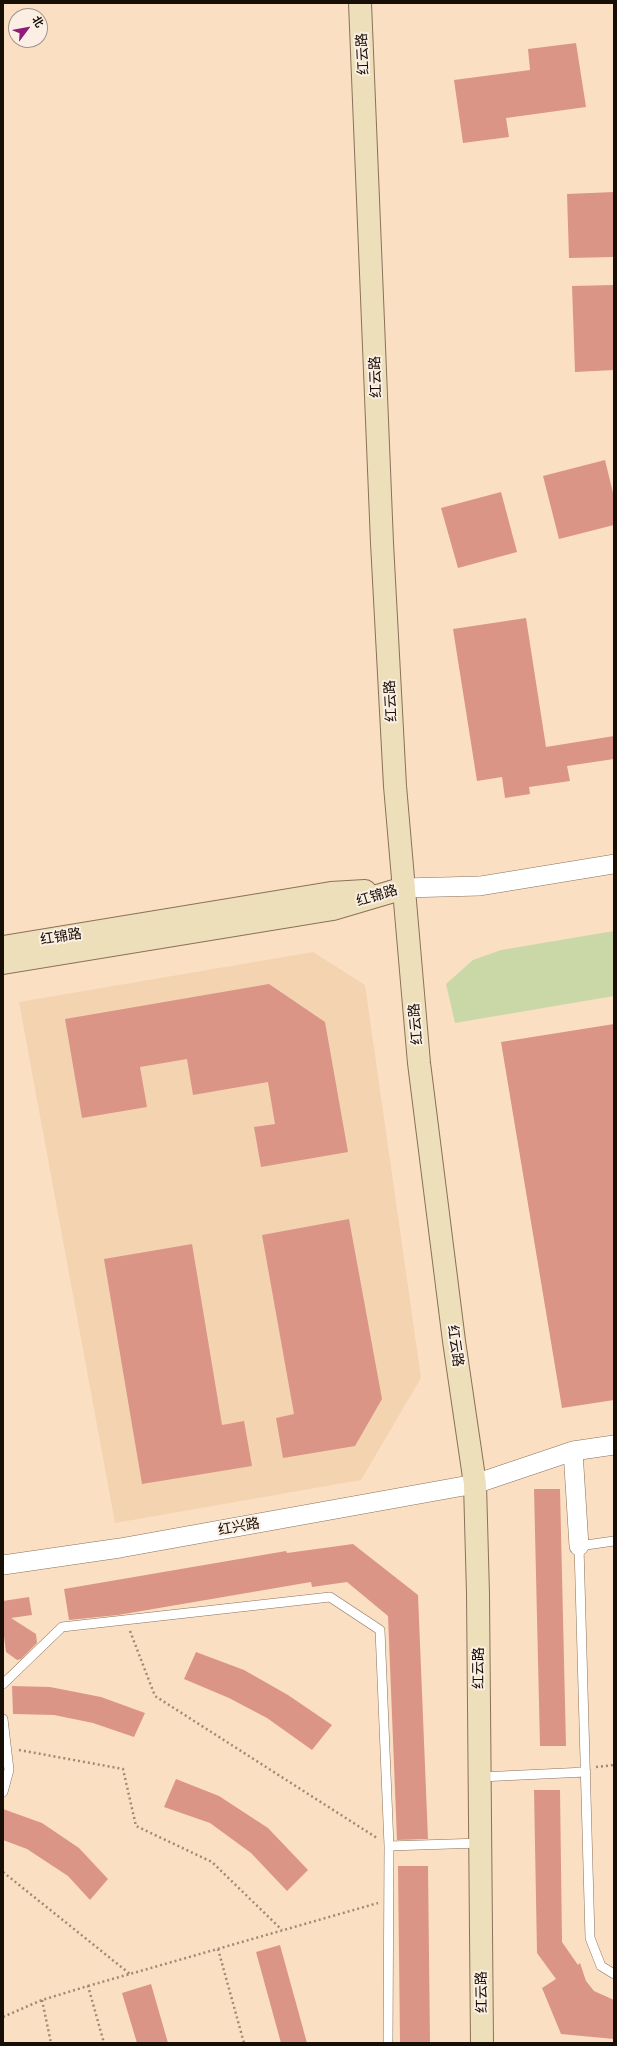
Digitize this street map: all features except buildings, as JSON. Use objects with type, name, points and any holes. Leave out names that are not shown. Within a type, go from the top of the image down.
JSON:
[{"type":"street","name":"红云路","points":[[360,3],[382,543],[395,778],[420,1071],[451,1318],[475,1484],[478,1594],[482,2043]]},
{"type":"street","points":[[404,888],[480,886],[614,864]]},
{"type":"street","name":"红锦路","points":[[3,947],[331,893],[404,888]]},
{"type":"street","name":"红锦路","points":[[3,963],[332,909],[404,888]]},
{"type":"street","name":"红兴路","points":[[3,1565],[128,1546],[475,1484],[573,1451],[614,1445]]},
{"type":"street","points":[[573,1451],[579,1546]]},
{"type":"lane","points":[[614,1541],[579,1546],[590,1938],[601,1966],[614,1974]]},
{"type":"lane","points":[[3,1684],[62,1627],[330,1597],[380,1630],[389,1846],[390,1899],[388,2043]]},
{"type":"lane","points":[[3,1719],[9,1770],[3,1792]]},
{"type":"lane","points":[[480,1777],[586,1771]]},
{"type":"lane","points":[[389,1846],[481,1843]]},
{"type":"path","points":[[125,1620],[155,1696],[389,1846]]},
{"type":"path","points":[[6,1748],[123,1769],[136,1826],[212,1862],[282,1930]]},
{"type":"path","points":[[586,1771],[614,1765]]},
{"type":"path","points":[[3,1872],[130,1974]]},
{"type":"path","points":[[3,2017],[42,2000],[390,1899]]},
{"type":"path","points":[[218,1949],[244,2043]]},
{"type":"path","points":[[88,1986],[104,2043]]},
{"type":"path","points":[[42,2000],[51,2043]]},
{"type":"shaded area","points":[[313,952],[365,985],[421,1378],[361,1480],[115,1523],[19,1002]]},
{"type":"green space","points":[[614,931],[614,996],[455,1023],[446,984],[473,960],[501,950]]}]
